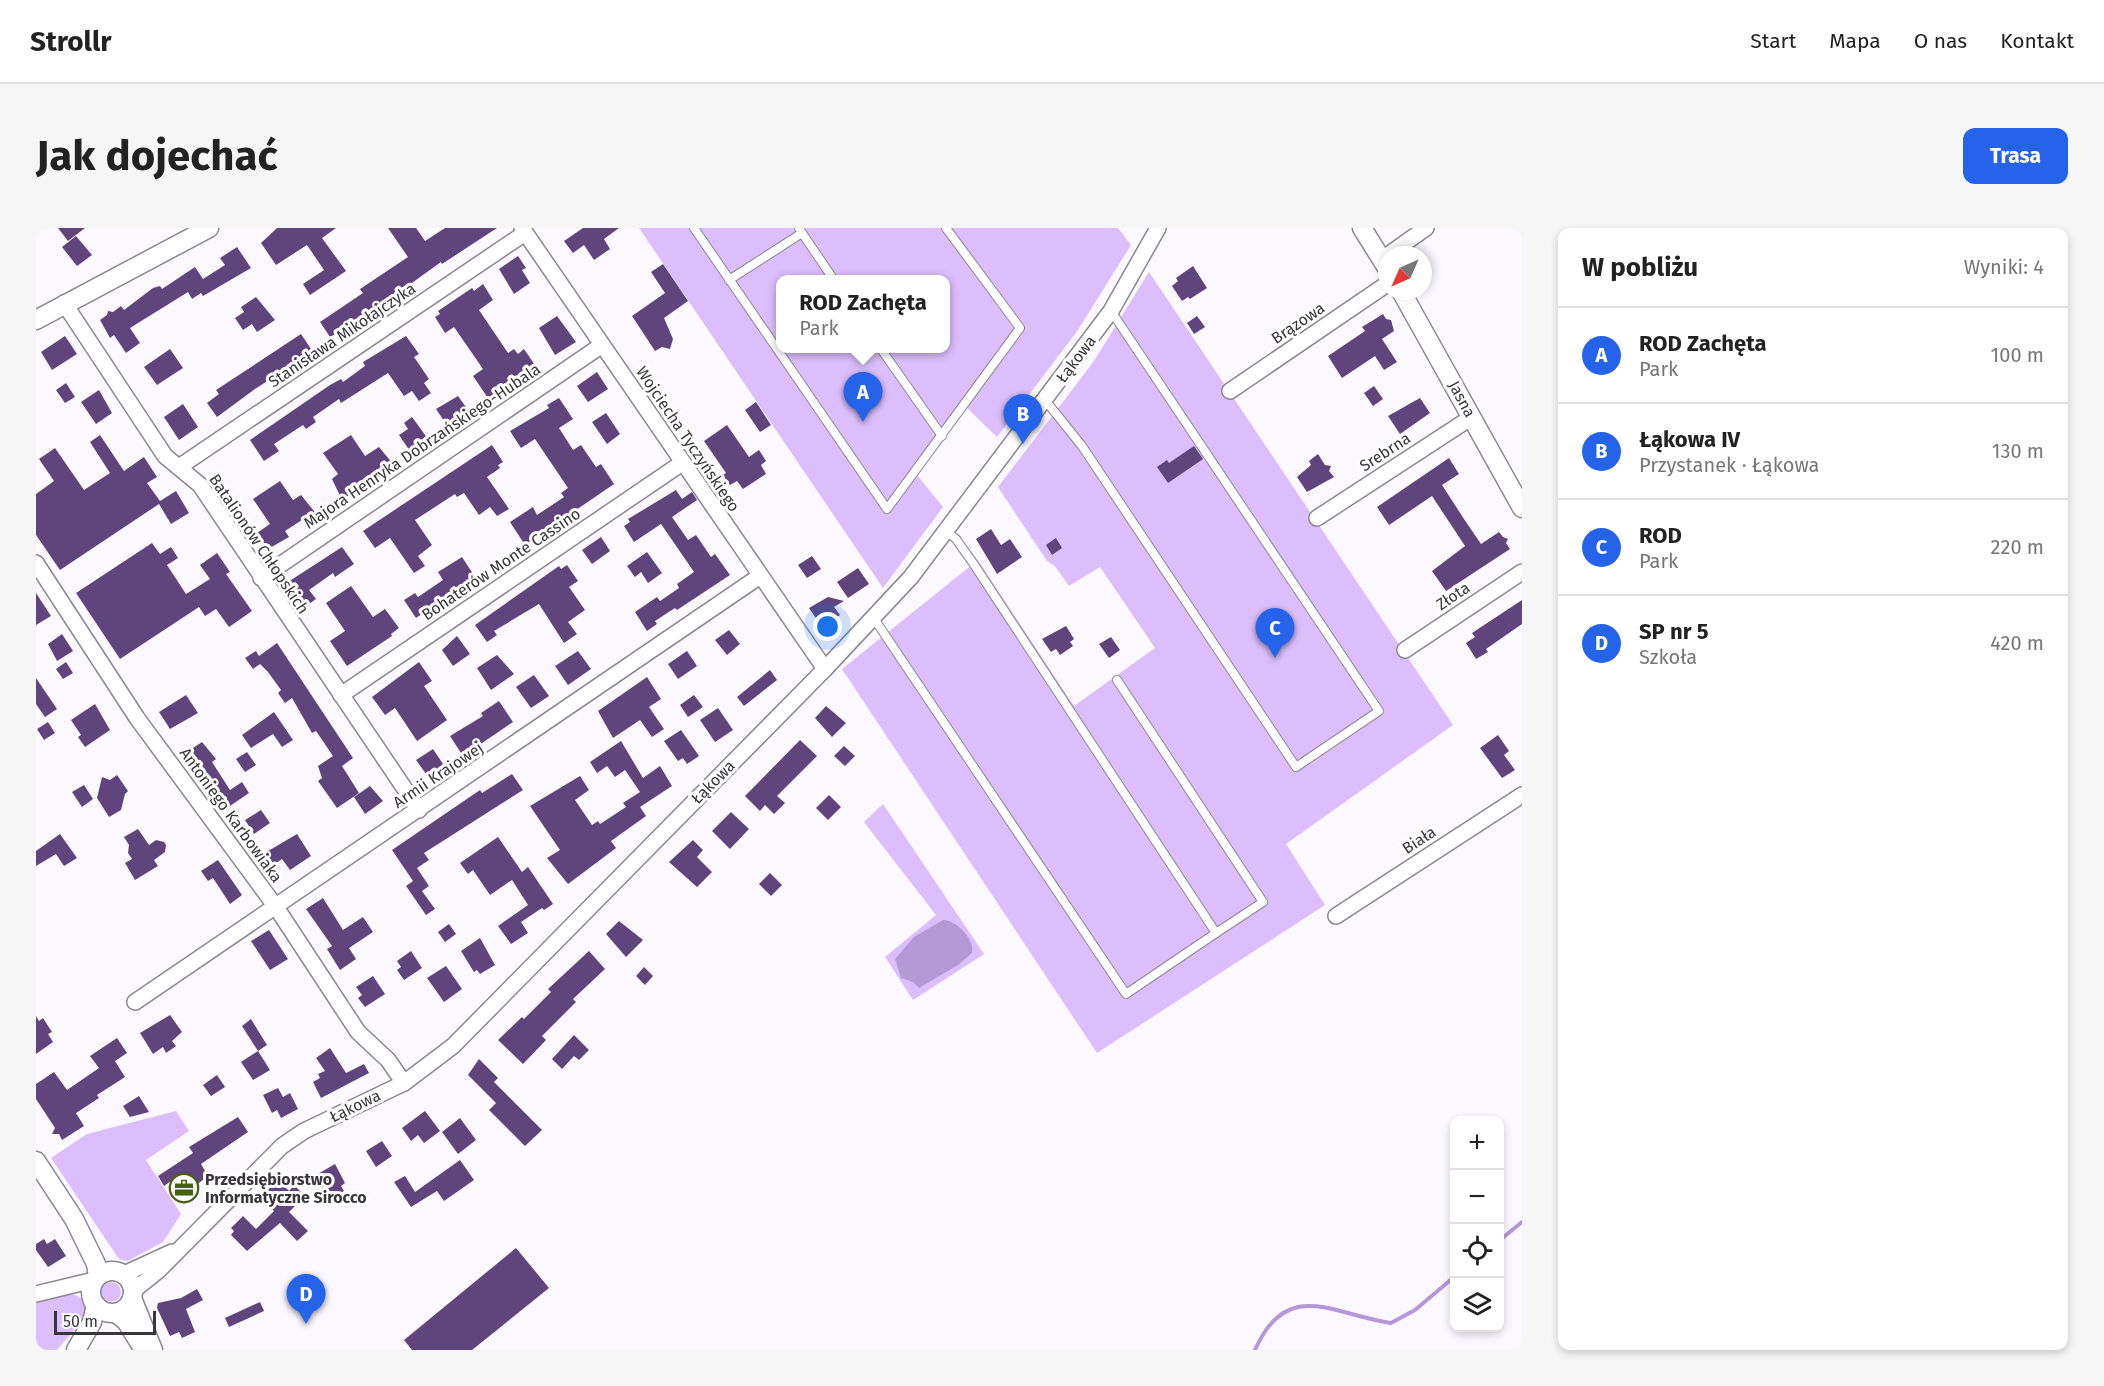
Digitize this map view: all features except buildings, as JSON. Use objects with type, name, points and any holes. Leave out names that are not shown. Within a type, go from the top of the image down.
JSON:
[{"type":"street","points":[[36,320],[64,303],[209,228]]},
{"type":"street","name":"Łąkowa","points":[[133,1294],[282,1146],[304,1131],[404,1083],[432,1063],[471,1029],[825,669],[911,577],[1045,400],[1111,311],[1158,228]]},
{"type":"street","points":[[1362,228],[1378,249]]},
{"type":"street","points":[[1404,246],[1426,228]]},
{"type":"street","name":"Wojciecha Tyczyńskiego","points":[[524,230],[825,669]]},
{"type":"street","name":"Stanisława Mikołajczyka","points":[[179,467],[524,230]]},
{"type":"street","name":"Brązowa","points":[[1230,391],[1378,290]]},
{"type":"street","name":"Jasna","points":[[1406,300],[1522,508]]},
{"type":"street","name":"Batalionów Chłopskich","points":[[64,303],[165,456],[200,485],[419,810]]},
{"type":"street","name":"Majora Henryka Dobrzańskiego-Hubala","points":[[261,578],[602,345]]},
{"type":"street","name":"Srebrna","points":[[1317,518],[1472,417]]},
{"type":"street","name":"Bohaterów Monte Cassino","points":[[341,695],[682,463]]},
{"type":"street","name":"Antoniego Karbowiaka","points":[[36,563],[137,718],[276,907],[358,1032],[388,1060],[404,1083]]},
{"type":"street","name":"Złota","points":[[1405,650],[1522,572]]},
{"type":"street","name":"Armii Krajowej","points":[[135,1002],[760,576]]},
{"type":"street","name":"Biała","points":[[1336,916],[1522,795]]},
{"type":"street","points":[[36,1161],[74,1219],[96,1264],[108,1275],[131,1282],[153,1350]]},
{"type":"street","name":"Łąkowa","points":[[36,1294],[66,1288],[108,1275],[180,1248]]},
{"type":"street","points":[[87,1350],[96,1341],[104,1308],[91,1290],[108,1275]]},
{"type":"street","points":[[66,1288],[126,1321],[144,1350]]},
{"type":"street","points":[[76,1350],[92,1322],[104,1308],[126,1308],[133,1294]]},
{"type":"lane","points":[[694,228],[776,348]]},
{"type":"lane","points":[[779,353],[887,509],[1020,328],[946,228]]},
{"type":"lane","points":[[729,280],[800,230],[831,275]]},
{"type":"lane","points":[[1045,400],[1082,446],[1296,767],[1379,711],[1111,311]]},
{"type":"lane","points":[[884,353],[942,437]]},
{"type":"lane","points":[[946,531],[973,563],[1216,933]]},
{"type":"lane","points":[[873,617],[1126,994],[1263,902],[1117,680]]},
{"type":"shaded area","points":[[639,228],[1118,228],[1131,245],[1078,330],[997,437],[967,408],[917,475],[943,507],[883,588]]},
{"type":"shaded area","points":[[1149,272],[1453,725],[1286,844],[1325,905],[1097,1053],[842,669],[978,560],[1074,706],[1155,648],[1100,567],[1069,586],[1055,566],[1047,561],[998,487],[1094,361]]},
{"type":"shaded area","points":[[883,804],[984,954],[913,1000],[885,957],[936,915],[864,822]]},
{"type":"shaded area","points":[[943,920],[953,923],[968,936],[972,953],[958,965],[919,988],[913,982],[901,978],[895,959],[914,937]]},
{"type":"shaded area","points":[[176,1111],[189,1131],[146,1160],[181,1214],[163,1242],[128,1261],[119,1259],[51,1158],[87,1134]]},
{"type":"shaded area","points":[[111,1282],[118,1285],[121,1292],[118,1299],[111,1302],[104,1299],[101,1292],[104,1285]]},
{"type":"shaded area","points":[[68,1293],[86,1303],[88,1316],[84,1314],[76,1328],[57,1350],[36,1350],[36,1299]]},
{"type":"waterway","points":[[1504,1237],[1522,1222]]},
{"type":"waterway","points":[[1255,1350],[1268,1328],[1282,1314],[1297,1307],[1314,1306],[1391,1323],[1415,1310],[1453,1278]]},
{"type":"place","name":"ROD Zachęta","points":[[863,422]]},
{"type":"place","name":"Łąkowa IV","points":[[1023,444]]},
{"type":"place","name":"ROD","points":[[1275,658]]},
{"type":"place","name":"Przedsiębiorstwo Informatyczne Sirocco","points":[[184,1188]]},
{"type":"place","name":"SP nr 5","points":[[306,1324]]}]
